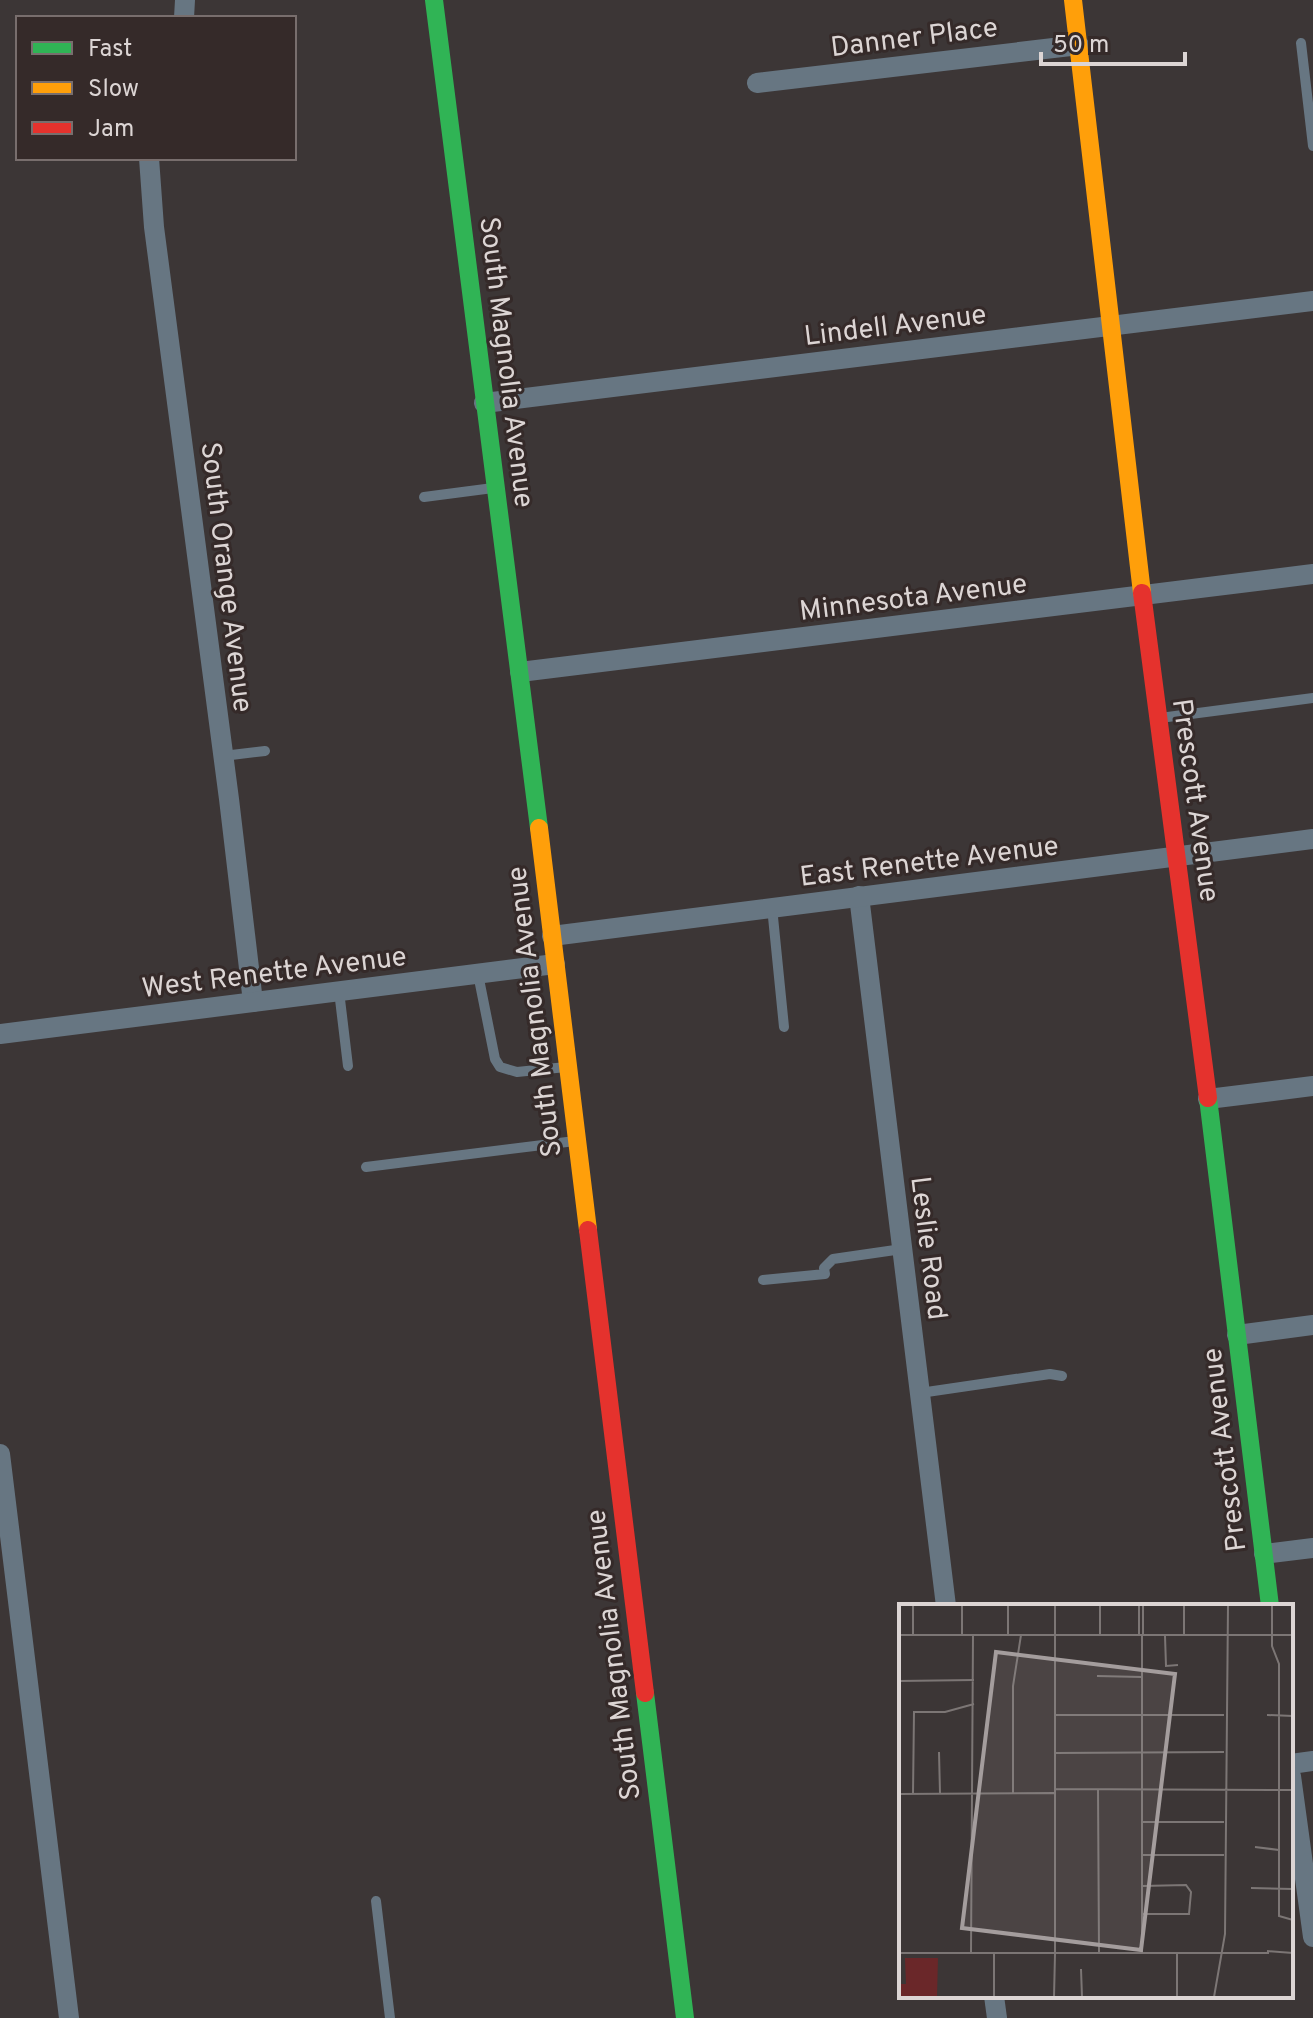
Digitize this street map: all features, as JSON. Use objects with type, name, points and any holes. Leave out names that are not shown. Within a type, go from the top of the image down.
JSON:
[{"type":"main road","name":"South Magnolia Avenue","points":[[434,0],[685,2018]]},
{"type":"main road","name":"Prescott Avenue","points":[[1073,0],[1142,596],[1270,1604]]},
{"type":"street","name":"Danner Place","points":[[757,83],[1079,45]]},
{"type":"street","name":"South Orange Avenue","points":[[149,160],[154,227],[253,1002]]},
{"type":"street","name":"Lindell Avenue","points":[[484,403],[1313,301]]},
{"type":"street","name":"Minnesota Avenue","points":[[520,672],[1313,574]]},
{"type":"street","name":"East Renette Avenue","points":[[552,936],[1313,839]]},
{"type":"street","name":"Leslie Road","points":[[859,896],[946,1604]]},
{"type":"street","name":"West Renette Avenue","points":[[0,1034],[555,964]]},
{"type":"street","points":[[1208,1099],[1313,1086]]},
{"type":"street","points":[[1237,1335],[1313,1325]]},
{"type":"street","points":[[0,1454],[69,2018]]},
{"type":"street","points":[[1264,1554],[1313,1548]]},
{"type":"street","points":[[1293,1764],[1313,1761]]},
{"type":"street","points":[[1293,1791],[1313,1937]]},
{"type":"street","points":[[994,1998],[997,2018]]},
{"type":"lane","points":[[1301,43],[1313,146]]},
{"type":"lane","points":[[424,497],[495,488]]},
{"type":"lane","points":[[1158,718],[1313,698]]},
{"type":"lane","points":[[223,756],[265,751]]},
{"type":"lane","points":[[772,907],[784,1027]]},
{"type":"lane","points":[[478,974],[495,1059],[500,1067],[517,1072],[568,1067]]},
{"type":"lane","points":[[339,991],[348,1066]]},
{"type":"lane","points":[[366,1167],[577,1141]]},
{"type":"lane","points":[[763,1280],[825,1274],[824,1268],[833,1259],[902,1249]]},
{"type":"lane","points":[[920,1393],[1050,1374],[1062,1376]]},
{"type":"lane","points":[[376,1901],[390,2018]]},
{"type":"traffic: fast","points":[[434,0],[539,828]]},
{"type":"traffic: fast","points":[[1208,1098],[1270,1604]]},
{"type":"traffic: fast","points":[[645,1693],[685,2018]]},
{"type":"traffic: slow","points":[[1073,0],[1142,593]]},
{"type":"traffic: slow","points":[[539,828],[588,1230]]},
{"type":"traffic: jam","points":[[1142,593],[1208,1098]]},
{"type":"traffic: jam","points":[[588,1230],[645,1693]]}]
